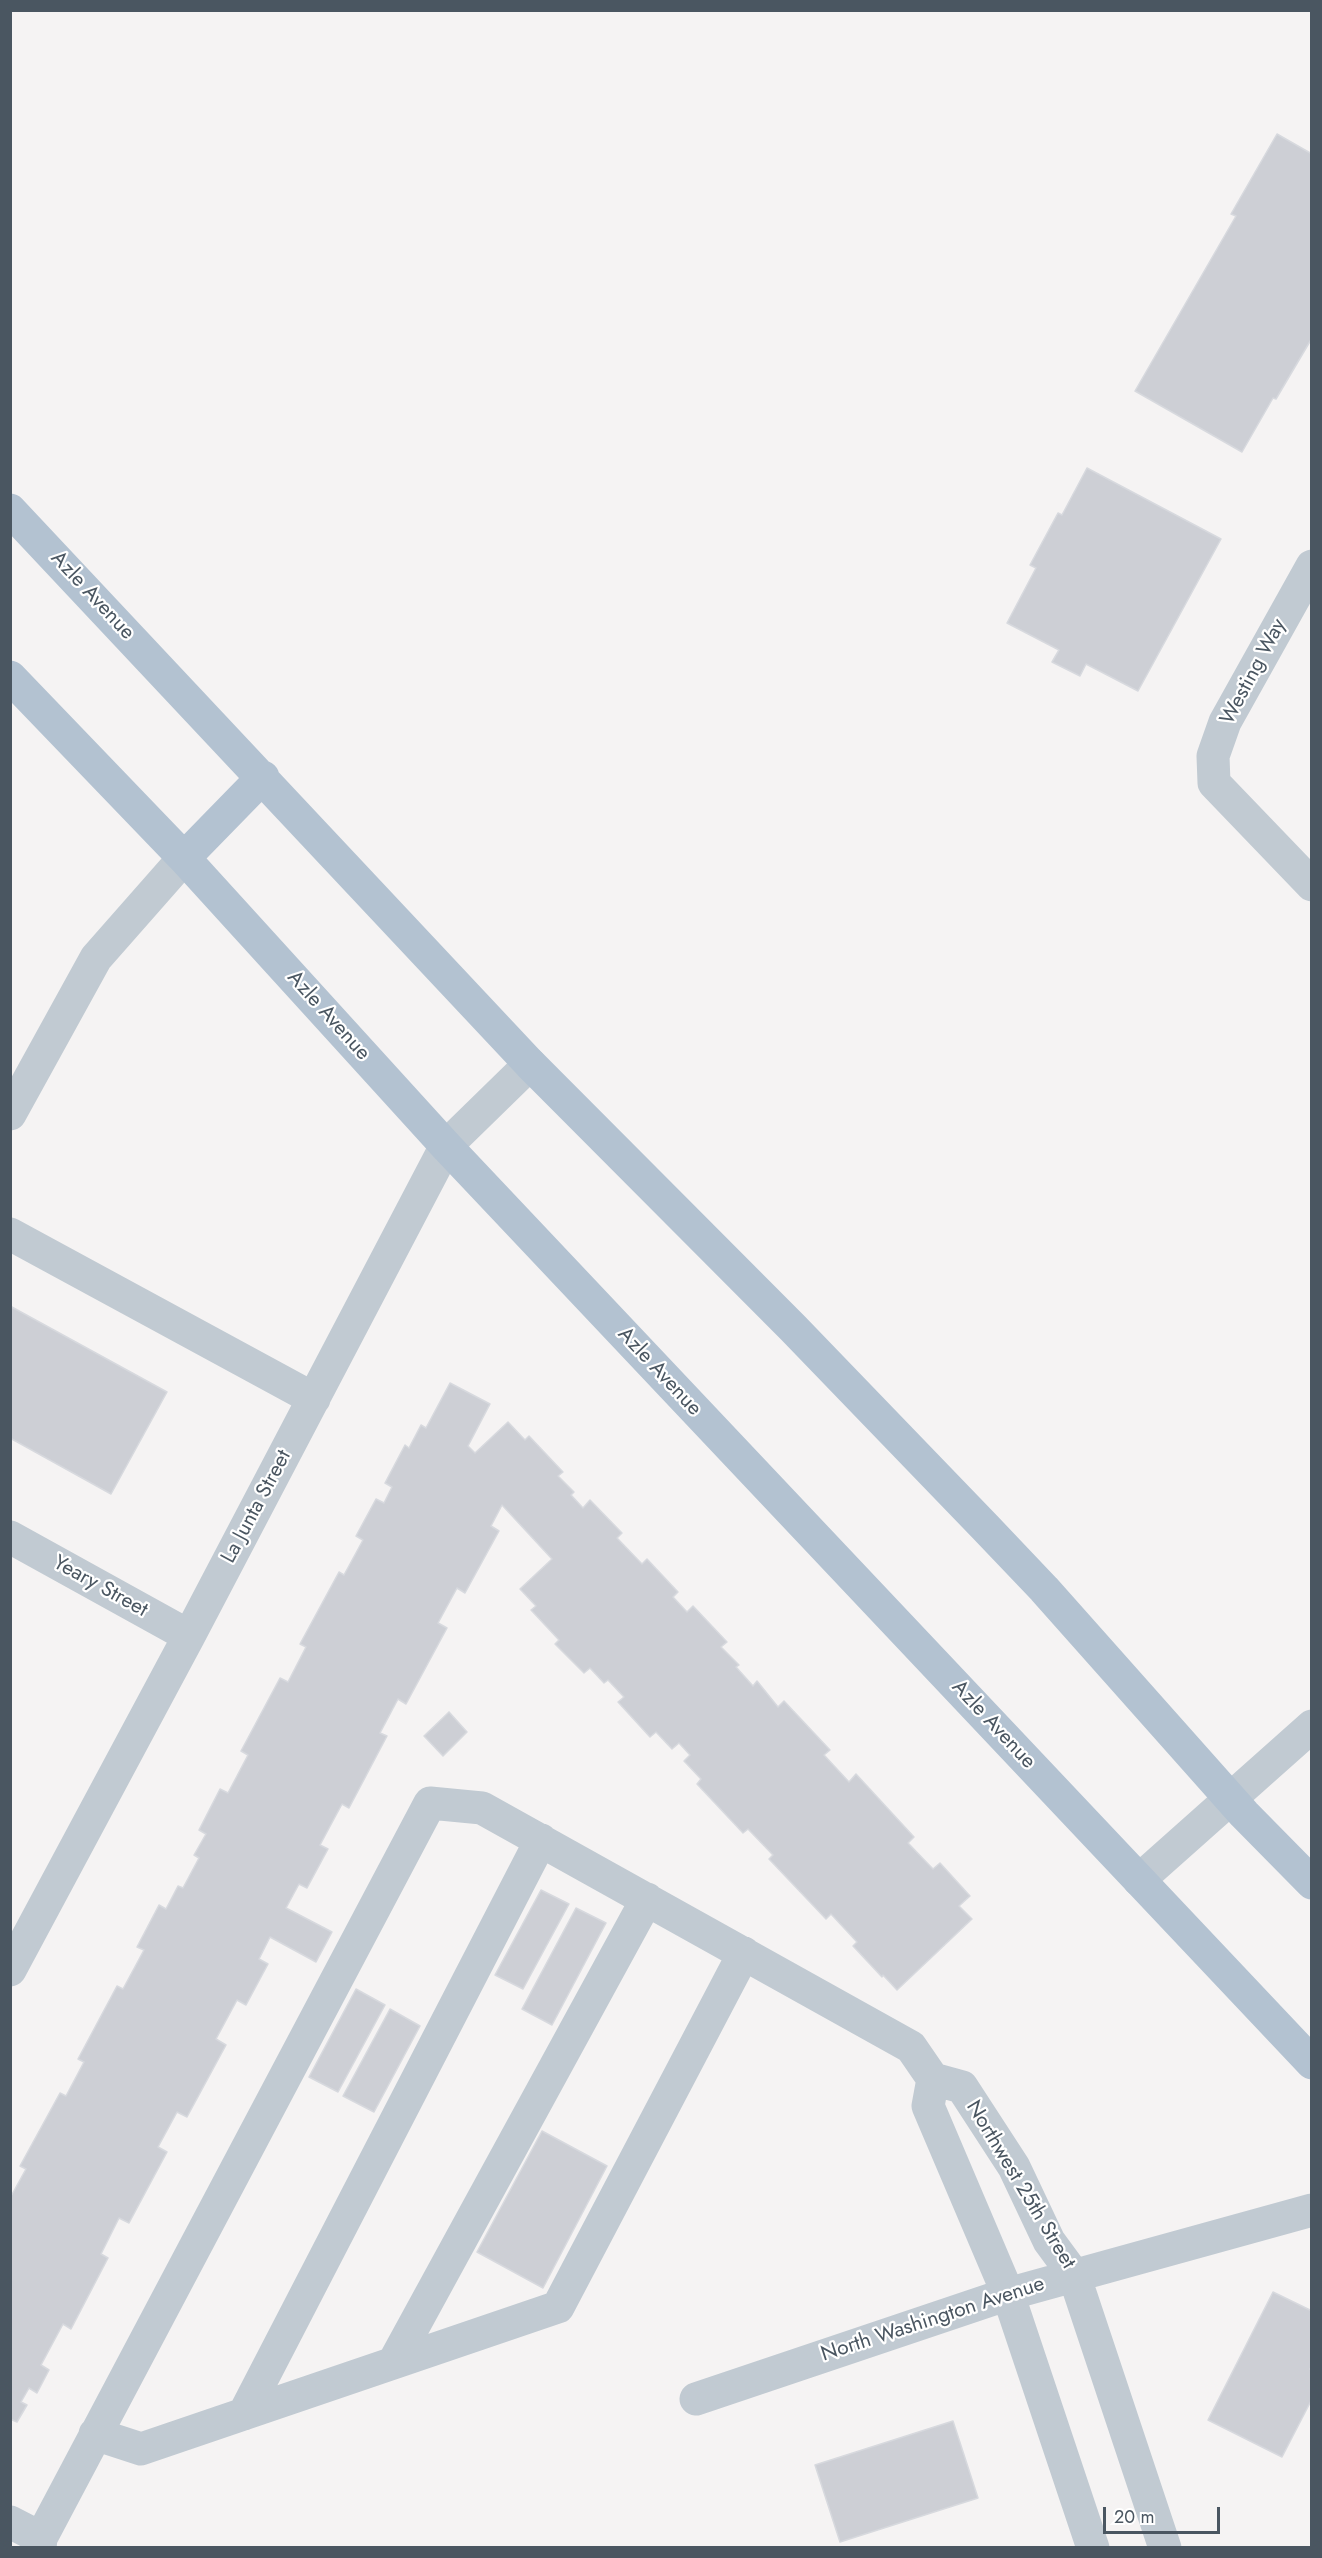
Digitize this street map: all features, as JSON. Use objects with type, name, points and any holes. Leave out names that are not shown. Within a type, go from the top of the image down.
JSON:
[{"type":"main road","name":"Azle Avenue","points":[[10,510],[530,1064],[922,1461],[1044,1589],[1231,1799],[1311,1883]]},
{"type":"main road","name":"Azle Avenue","points":[[10,677],[184,858],[446,1146],[1311,2063]]},
{"type":"main road","points":[[184,858],[263,777]]},
{"type":"street","name":"Westing Way","points":[[1311,566],[1225,722],[1213,756],[1214,783],[1311,885]]},
{"type":"street","points":[[10,1114],[96,958],[184,858]]},
{"type":"street","name":"La Junta Street","points":[[10,1970],[189,1636],[446,1146],[530,1064]]},
{"type":"street","points":[[10,1234],[314,1399]]},
{"type":"street","name":"Yeary Street","points":[[10,1537],[189,1636]]},
{"type":"street","points":[[1138,1880],[1311,1726]]},
{"type":"street","points":[[10,2522],[41,2542],[95,2434],[430,1803],[483,1808],[911,2046],[933,2079]]},
{"type":"street","points":[[244,2414],[541,1840]]},
{"type":"street","points":[[394,2362],[647,1899]]},
{"type":"street","points":[[95,2434],[141,2449],[558,2307],[744,1953]]},
{"type":"street","name":"Northwest 25th Street","points":[[1093,2547],[1008,2294],[928,2106],[933,2079],[962,2087],[1014,2167],[1049,2241],[1074,2275],[1165,2547]]},
{"type":"street","name":"North Washington Avenue","points":[[696,2399],[1008,2294],[1311,2210]]},
{"type":"building","points":[[1277,134],[1312,154],[1312,338],[1276,399],[1273,398],[1242,452],[1135,391],[1236,216],[1231,214]]},
{"type":"building","points":[[1087,468],[1221,539],[1138,691],[1086,664],[1080,676],[1052,662],[1059,650],[1007,623],[1036,568],[1030,565],[1058,513],[1062,515]]},
{"type":"building","points":[[10,1306],[167,1392],[111,1494],[10,1438]]},
{"type":"building","points":[[450,1383],[490,1404],[468,1446],[475,1453],[508,1422],[525,1440],[529,1436],[563,1472],[558,1476],[574,1492],[571,1495],[583,1508],[590,1500],[622,1533],[617,1538],[642,1564],[647,1559],[678,1592],[673,1597],[687,1612],[693,1606],[727,1642],[721,1647],[739,1665],[736,1667],[753,1686],[757,1681],[778,1707],[784,1701],[830,1750],[824,1755],[849,1782],[856,1774],[914,1837],[908,1843],[933,1869],[940,1863],[970,1896],[959,1906],[972,1919],[897,1990],[883,1975],[882,1977],[853,1946],[857,1942],[831,1914],[826,1919],[769,1859],[773,1855],[748,1829],[743,1833],[697,1784],[701,1779],[684,1761],[690,1755],[679,1743],[672,1749],[656,1732],[650,1737],[618,1702],[624,1697],[608,1680],[604,1683],[590,1668],[584,1673],[555,1644],[559,1640],[531,1610],[536,1606],[520,1589],[552,1559],[502,1505],[491,1526],[499,1531],[465,1593],[457,1588],[438,1623],[447,1628],[406,1704],[398,1699],[380,1733],[387,1736],[349,1808],[342,1804],[320,1845],[328,1849],[307,1888],[299,1884],[286,1908],[332,1932],[316,1962],[270,1937],[259,1959],[268,1964],[246,2005],[237,2000],[216,2039],[226,2045],[187,2117],[177,2112],[158,2147],[167,2152],[129,2223],[119,2218],[101,2254],[108,2258],[71,2329],[63,2324],[41,2365],[49,2370],[37,2393],[29,2388],[21,2402],[27,2405],[17,2422],[10,2419],[10,2198],[26,2169],[20,2166],[60,2093],[66,2096],[84,2062],[78,2059],[117,1986],[123,1989],[144,1950],[137,1947],[159,1905],[166,1909],[178,1886],[183,1888],[199,1858],[194,1855],[206,1834],[199,1830],[220,1789],[228,1793],[248,1755],[241,1751],[280,1678],[288,1682],[306,1647],[300,1644],[339,1572],[344,1575],[363,1540],[356,1536],[376,1499],[384,1503],[392,1487],[385,1483],[405,1445],[409,1448],[421,1425],[426,1428]]},
{"type":"building","points":[[449,1712],[467,1732],[443,1756],[424,1736]]},
{"type":"building","points":[[541,1890],[569,1904],[523,1989],[495,1975]]},
{"type":"building","points":[[576,1908],[606,1923],[552,2025],[522,2009]]},
{"type":"building","points":[[356,1989],[385,2005],[338,2092],[309,2077]]},
{"type":"building","points":[[390,2009],[420,2026],[374,2112],[343,2096]]},
{"type":"building","points":[[542,2131],[607,2166],[543,2288],[477,2252]]},
{"type":"building","points":[[1273,2292],[1312,2311],[1312,2365],[1310,2369],[1312,2370],[1312,2399],[1282,2457],[1208,2420]]},
{"type":"building","points":[[953,2421],[978,2498],[840,2542],[815,2465]]}]
